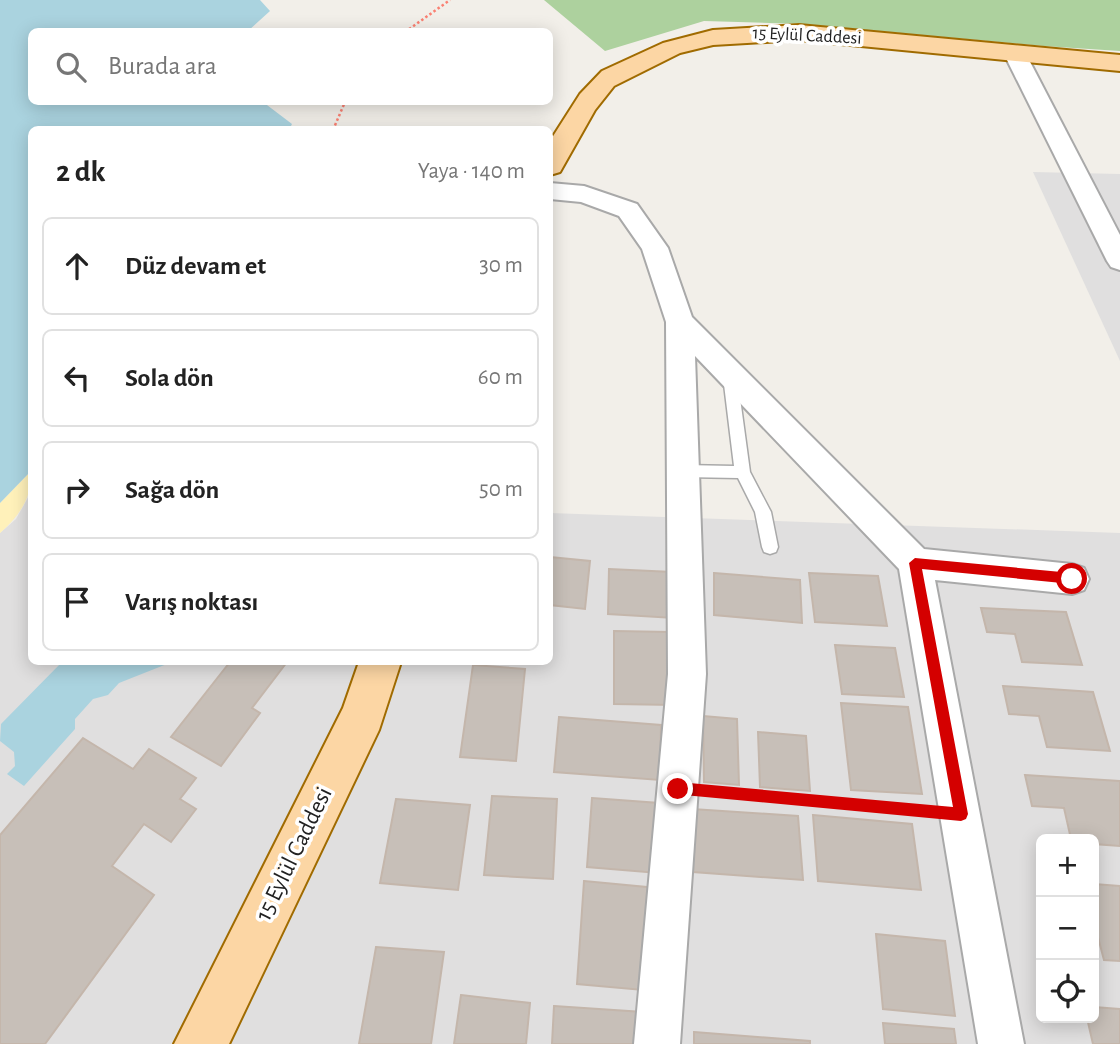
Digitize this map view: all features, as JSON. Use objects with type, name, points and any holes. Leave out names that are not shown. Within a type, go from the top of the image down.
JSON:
[{"type":"main road","name":"15 Eylül Caddesi","points":[[553,160],[567,133],[606,80],[658,51],[696,39],[741,33],[816,34],[1016,56],[1120,63]]},
{"type":"main road","name":"15 Eylül Caddesi","points":[[201,1044],[363,715],[379,665]]},
{"type":"street","points":[[1016,56],[1120,261]]},
{"type":"street","points":[[553,191],[584,194],[628,210],[655,248],[680,322],[687,674],[657,1044]]},
{"type":"street","points":[[680,322],[915,563],[1001,1044]]},
{"type":"street","points":[[915,563],[1072,579]]},
{"type":"lane","points":[[730,373],[742,472],[763,512],[770,547]]},
{"type":"lane","points":[[683,471],[742,472]]},
{"type":"path","points":[[411,28],[450,0]]},
{"type":"path","points":[[335,126],[344,105]]},
{"type":"path","points":[[678,789],[961,814]]},
{"type":"shaded area","points":[[1033,172],[1120,174],[1120,361]]},
{"type":"shaded area","points":[[28,497],[28,665],[553,665],[553,513],[1120,533],[1120,1044],[0,1044],[0,533],[16,519]]},
{"type":"green space","points":[[544,0],[1120,0],[1120,51],[801,24],[704,21],[605,51]]},
{"type":"sand","points":[[28,474],[27,498],[13,520],[0,533],[0,503]]},
{"type":"water","points":[[0,0],[260,0],[270,11],[251,28],[28,28],[28,105],[267,105],[292,124],[28,126],[28,474],[0,503]]},
{"type":"water","points":[[59,665],[164,665],[119,683],[108,695],[93,699],[75,719],[75,729],[24,786],[7,774],[15,766],[14,752],[0,741],[1,724]]},
{"type":"building","points":[[553,557],[590,561],[585,609],[553,605]]},
{"type":"building","points":[[609,569],[672,572],[674,618],[608,614]]},
{"type":"building","points":[[714,573],[800,580],[802,623],[714,615]]},
{"type":"building","points":[[809,573],[878,576],[887,626],[815,622]]},
{"type":"building","points":[[981,608],[1066,612],[1082,665],[1022,662],[1015,634],[987,632]]},
{"type":"building","points":[[614,631],[671,632],[675,705],[614,704]]},
{"type":"building","points":[[835,645],[895,648],[904,697],[842,694]]},
{"type":"building","points":[[228,665],[285,665],[252,708],[260,713],[221,766],[171,737]]},
{"type":"building","points":[[473,665],[525,669],[516,761],[460,757]]},
{"type":"building","points":[[1003,686],[1093,692],[1110,751],[1047,747],[1039,716],[1009,714]]},
{"type":"building","points":[[841,703],[908,707],[922,794],[851,790]]},
{"type":"building","points":[[703,716],[737,719],[739,785],[704,782]]},
{"type":"building","points":[[559,717],[661,725],[660,780],[554,772]]},
{"type":"building","points":[[758,732],[806,736],[810,791],[760,787]]},
{"type":"building","points":[[83,738],[133,769],[149,749],[196,778],[180,799],[196,809],[171,842],[144,824],[112,866],[154,895],[45,1044],[0,1044],[0,835]]},
{"type":"building","points":[[1025,775],[1120,781],[1120,846],[1099,844],[1099,834],[1070,834],[1064,808],[1032,806]]},
{"type":"building","points":[[492,796],[557,799],[553,879],[484,875]]},
{"type":"building","points":[[592,798],[659,803],[658,873],[587,867]]},
{"type":"building","points":[[396,799],[470,805],[458,890],[380,883]]},
{"type":"building","points":[[692,809],[798,816],[803,880],[693,872]]},
{"type":"building","points":[[813,815],[912,824],[921,890],[818,881]]},
{"type":"building","points":[[584,881],[657,888],[654,991],[577,984]]},
{"type":"building","points":[[1099,884],[1120,886],[1120,961],[1104,960],[1099,941]]},
{"type":"building","points":[[876,934],[945,941],[955,1016],[883,1009]]},
{"type":"building","points":[[376,947],[444,952],[431,1044],[359,1044]]},
{"type":"building","points":[[461,995],[530,1003],[526,1044],[454,1044]]},
{"type":"building","points":[[554,1006],[643,1012],[643,1044],[552,1044]]},
{"type":"building","points":[[1099,1007],[1120,1009],[1120,1044],[1093,1044],[1088,1023],[1099,1023]]},
{"type":"building","points":[[883,1023],[954,1029],[956,1044],[885,1044]]},
{"type":"building","points":[[694,1032],[810,1041],[810,1044],[694,1044]]},
{"type":"route","points":[[678,789],[961,814],[915,563],[1072,579]]}]
